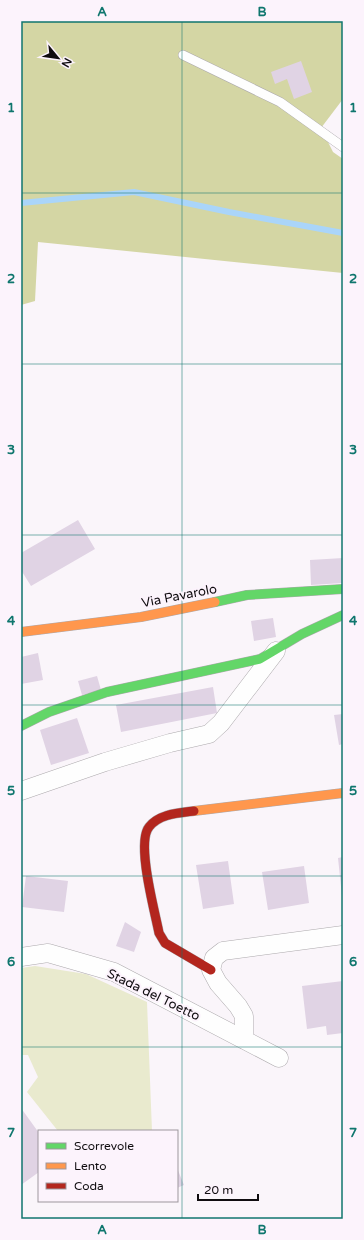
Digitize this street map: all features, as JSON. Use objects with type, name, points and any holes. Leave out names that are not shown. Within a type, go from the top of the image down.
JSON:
[{"type":"street","name":"Via Pavarolo","points":[[21,632],[141,617],[247,595],[343,589]]},
{"type":"street","points":[[21,726],[43,713],[85,699],[149,681],[262,658],[303,634],[343,615]]},
{"type":"street","points":[[21,791],[104,762],[170,743],[209,734],[221,723],[279,648]]},
{"type":"street","points":[[244,1040],[244,1016],[238,1006],[218,983],[211,970],[166,943],[160,933],[144,851],[145,833],[152,824],[161,817],[171,814],[343,793]]},
{"type":"street","points":[[211,970],[214,958],[223,950],[343,935]]},
{"type":"street","name":"Stada del Toetto","points":[[21,956],[48,953],[114,972],[279,1058]]},
{"type":"lane","points":[[183,55],[280,102],[343,147]]},
{"type":"green space","points":[[21,21],[343,21],[343,99],[321,128],[333,152],[343,159],[343,273],[38,242],[35,301],[21,305]]},
{"type":"green space","points":[[35,966],[86,974],[147,1002],[152,1130],[57,1130],[27,1092],[38,1077],[28,1055],[21,1055],[21,968]]},
{"type":"building","points":[[301,61],[312,92],[294,99],[287,79],[275,84],[271,72]]},
{"type":"building","points":[[78,520],[95,549],[31,586],[21,570],[21,553]]},
{"type":"building","points":[[343,558],[343,583],[311,585],[310,560]]},
{"type":"building","points":[[273,618],[276,637],[254,641],[251,621]]},
{"type":"building","points":[[38,653],[43,680],[21,684],[21,657]]},
{"type":"building","points":[[97,676],[101,690],[82,695],[78,681]]},
{"type":"building","points":[[213,687],[217,713],[121,732],[116,705]]},
{"type":"building","points":[[343,714],[343,744],[339,745],[334,715]]},
{"type":"building","points":[[77,718],[89,753],[51,765],[40,730]]},
{"type":"building","points":[[343,857],[343,896],[342,896],[338,858]]},
{"type":"building","points":[[228,861],[234,904],[203,909],[196,865]]},
{"type":"building","points":[[304,866],[309,903],[268,910],[262,872]]},
{"type":"building","points":[[26,876],[68,881],[64,912],[22,907]]},
{"type":"building","points":[[125,922],[141,932],[134,952],[116,946]]},
{"type":"building","points":[[343,981],[343,1033],[327,1035],[326,1026],[307,1029],[302,986]]},
{"type":"building","points":[[21,1108],[38,1132],[38,1173],[21,1185]]},
{"type":"building","points":[[178,1170],[184,1185],[178,1188]]},
{"type":"waterway","points":[[21,203],[134,192],[229,212],[343,233]]},
{"type":"traffic: fast","points":[[215,602],[247,595],[343,589]]},
{"type":"traffic: fast","points":[[21,726],[49,712],[107,692],[260,659],[302,634],[343,615]]},
{"type":"traffic: slow","points":[[21,632],[141,617],[215,602]]},
{"type":"traffic: slow","points":[[194,811],[343,793]]},
{"type":"traffic: jam","points":[[194,811],[163,817],[158,819],[149,827],[146,835],[145,862],[159,933],[165,943],[211,970]]}]
